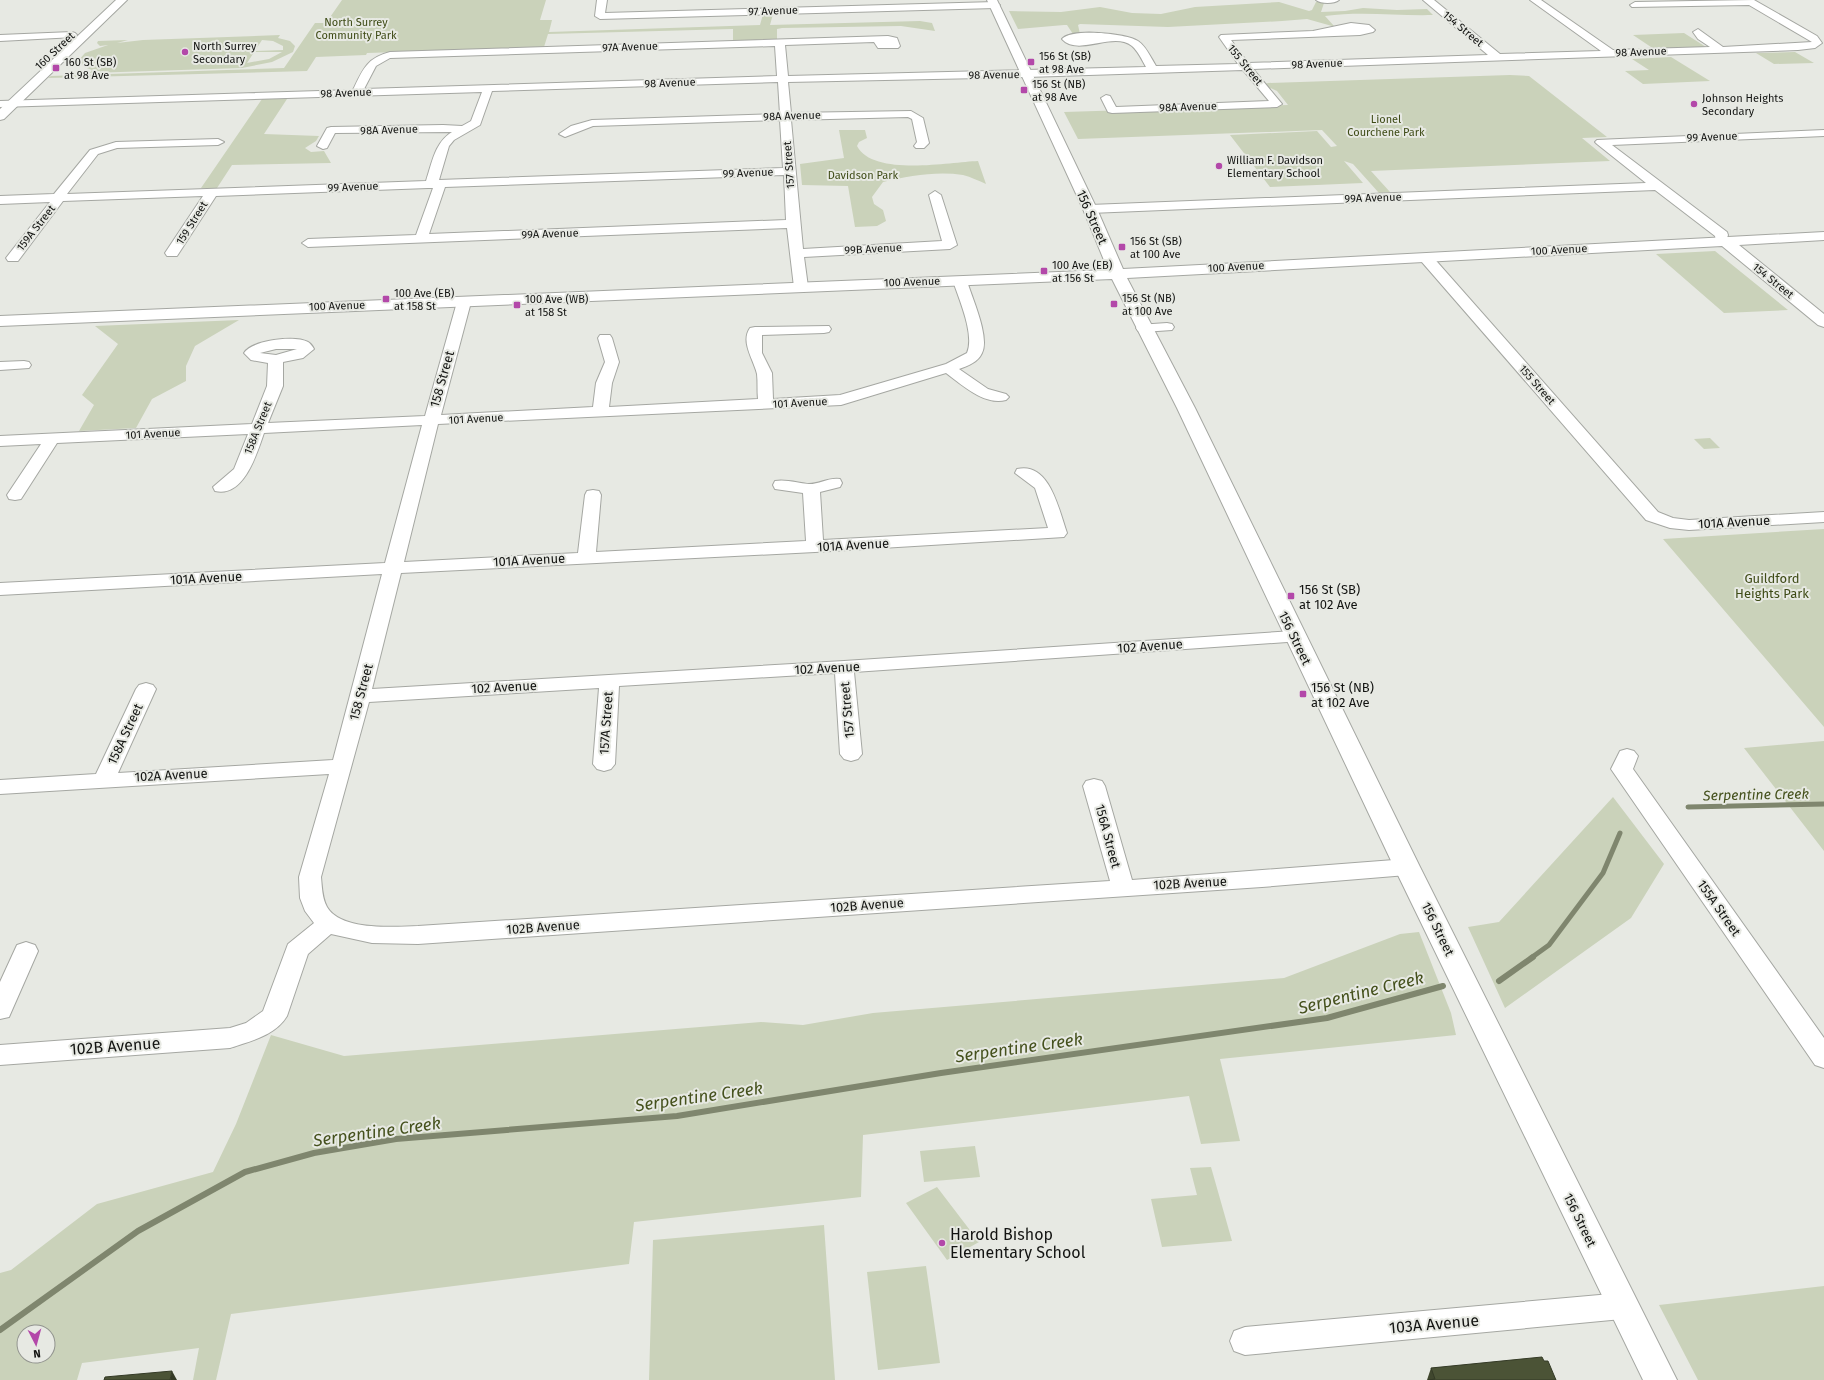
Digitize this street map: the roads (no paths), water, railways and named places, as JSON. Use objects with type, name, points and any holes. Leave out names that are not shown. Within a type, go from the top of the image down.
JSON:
[{"type":"main road","name":"160 Street","points":[[0,104],[112,0]]},
{"type":"main road","name":"160 Street","points":[[0,116],[122,0]]},
{"type":"main road","name":"156 Street","points":[[993,2],[1090,209],[1143,328],[1186,408],[1406,867],[1622,1306],[1660,1380]]},
{"type":"main road","name":"100 Avenue","points":[[0,321],[1118,274],[1426,258],[1723,240],[1824,236]]},
{"type":"main road","name":"154 Street","points":[[1723,240],[1824,322]]},
{"type":"street","name":"97 Avenue","points":[[602,0],[600,16],[775,11],[885,4],[993,2]]},
{"type":"street","points":[[774,0],[775,11]]},
{"type":"street","points":[[1321,0],[1334,0]]},
{"type":"street","name":"154 Street","points":[[1428,0],[1498,58]]},
{"type":"street","points":[[1535,0],[1610,53]]},
{"type":"street","points":[[1635,5],[1748,1]]},
{"type":"street","name":"98 Avenue","points":[[0,104],[197,95],[357,93],[783,79],[1153,70],[1804,47],[1816,44],[1818,41],[1748,1]]},
{"type":"street","points":[[1698,32],[1701,37],[1721,50]]},
{"type":"street","name":"155 Street","points":[[1277,104],[1245,66],[1224,37],[1312,34]]},
{"type":"street","points":[[0,38],[72,36]]},
{"type":"street","points":[[1114,38],[1135,42],[1153,70]]},
{"type":"street","name":"97A Avenue","points":[[357,93],[373,62],[383,57],[405,54],[878,40]]},
{"type":"street","name":"157 Street","points":[[780,43],[793,224],[801,287]]},
{"type":"street","points":[[421,239],[444,145],[450,138],[474,125],[478,120],[488,88]]},
{"type":"street","name":"98A Avenue","points":[[1106,98],[1112,110],[1277,104]]},
{"type":"street","name":"98A Avenue","points":[[565,134],[575,128],[592,123],[673,125],[785,117],[911,114],[918,120],[923,141],[920,146]]},
{"type":"street","name":"98A Avenue","points":[[323,146],[331,130],[437,128],[465,130]]},
{"type":"street","name":"99 Avenue","points":[[1601,142],[1824,133]]},
{"type":"street","name":"159A Street","points":[[13,258],[94,152],[100,148],[116,145],[218,142]]},
{"type":"street","name":"154 Street","points":[[1601,142],[1657,186],[1667,191],[1722,235],[1723,240]]},
{"type":"street","name":"99 Avenue","points":[[0,200],[789,171]]},
{"type":"street","name":"99A Avenue","points":[[1090,209],[1657,186]]},
{"type":"street","name":"159 Street","points":[[172,253],[212,192]]},
{"type":"street","name":"99B Avenue","points":[[796,252],[950,245],[935,195]]},
{"type":"street","name":"99A Avenue","points":[[308,243],[793,224]]},
{"type":"street","name":"155 Street","points":[[1426,258],[1648,512]]},
{"type":"street","points":[[960,280],[977,342],[976,351],[970,357],[948,368],[983,392],[1001,397]]},
{"type":"street","name":"158 Street","points":[[328,924],[317,911],[312,898],[310,877],[342,766],[431,421],[464,302]]},
{"type":"street","points":[[1143,328],[1167,327]]},
{"type":"street","points":[[766,405],[764,373],[755,353],[755,331],[824,329]]},
{"type":"street","points":[[600,412],[604,383],[612,362],[605,338]]},
{"type":"street","name":"158A Street","points":[[221,487],[237,476],[242,469],[275,386],[276,359]]},
{"type":"street","points":[[0,366],[24,365]]},
{"type":"street","name":"101 Avenue","points":[[0,441],[766,405],[841,400],[948,368]]},
{"type":"street","points":[[15,494],[52,439]]},
{"type":"street","name":"101A Avenue","points":[[0,588],[1058,534],[1043,487],[1037,480],[1023,473]]},
{"type":"street","points":[[781,486],[811,489],[834,483]]},
{"type":"street","points":[[811,489],[815,547]]},
{"type":"street","points":[[587,557],[593,495]]},
{"type":"street","name":"101A Avenue","points":[[1648,512],[1663,521],[1682,525],[1824,517]]},
{"type":"street","name":"102 Avenue","points":[[360,696],[844,667],[1294,636]]},
{"type":"street","name":"157 Street","points":[[844,667],[851,754]]},
{"type":"street","name":"157A Street","points":[[604,764],[609,681]]},
{"type":"street","name":"158A Street","points":[[104,779],[146,690]]},
{"type":"street","name":"155A Street","points":[[1627,756],[1622,769],[1824,1058]]},
{"type":"street","name":"102A Avenue","points":[[0,786],[342,766]]},
{"type":"street","name":"156A Street","points":[[1094,786],[1123,887]]},
{"type":"street","name":"102B Avenue","points":[[2,1060],[230,1038],[255,1030],[274,1016],[297,950],[328,924],[343,930],[362,934],[389,936],[418,935],[1123,887],[1262,879],[1406,867]]},
{"type":"street","points":[[0,1010],[26,951]]},
{"type":"street","name":"103A Avenue","points":[[1245,1341],[1622,1306]]},
{"type":"waterway","name":"Serpentine Creek","points":[[1688,807],[1824,804]]},
{"type":"waterway","name":"Serpentine Creek","points":[[1531,958],[1549,945],[1603,873],[1620,833]]},
{"type":"waterway","name":"Serpentine Creek","points":[[1499,981],[1533,957]]},
{"type":"waterway","name":"Serpentine Creek","points":[[0,1330],[138,1231],[245,1172],[314,1153],[396,1139],[677,1116],[941,1073],[1327,1018],[1443,986]]},
{"type":"place","name":"North Surrey Secondary","points":[[185,52]]},
{"type":"place","name":"156 St (SB) at 98 Ave","points":[[1031,62]]},
{"type":"place","name":"160 St (SB) at 98 Ave","points":[[56,68]]},
{"type":"place","name":"156 St (NB) at 98 Ave","points":[[1024,90]]},
{"type":"place","name":"Johnson Heights Secondary","points":[[1694,104]]},
{"type":"place","name":"William F. Davidson Elementary School","points":[[1219,166]]},
{"type":"place","name":"156 St (SB) at 100 Ave","points":[[1122,247]]},
{"type":"place","name":"100 Ave (EB) at 156 St","points":[[1044,271]]},
{"type":"place","name":"100 Ave (EB) at 158 St","points":[[386,299]]},
{"type":"place","name":"156 St (NB) at 100 Ave","points":[[1114,304]]},
{"type":"place","name":"100 Ave (WB) at 158 St","points":[[517,305]]},
{"type":"place","name":"156 St (SB) at 102 Ave","points":[[1291,596]]},
{"type":"place","name":"156 St (NB) at 102 Ave","points":[[1303,694]]},
{"type":"place","name":"Harold Bishop Elementary School","points":[[942,1243]]},
{"type":"park label","name":"North Surrey Community Park","points":[[356,28]]},
{"type":"park label","name":"Lionel Courchene Park","points":[[1386,125]]},
{"type":"park label","name":"Davidson Park","points":[[863,175]]},
{"type":"park label","name":"Guildford Heights Park","points":[[1772,586]]}]
